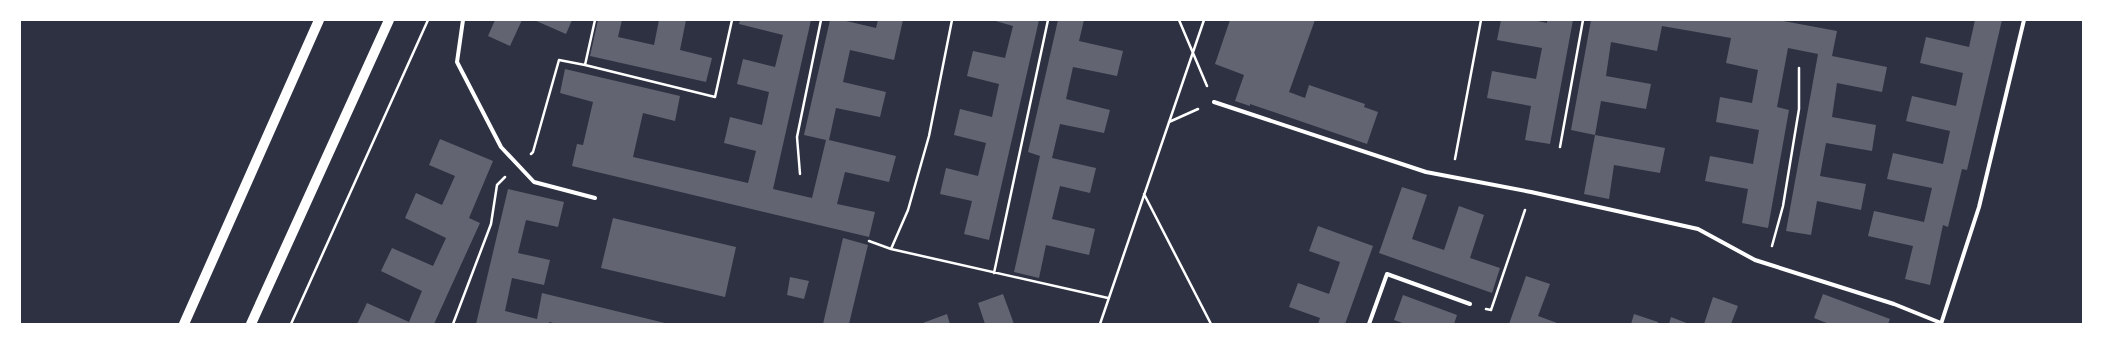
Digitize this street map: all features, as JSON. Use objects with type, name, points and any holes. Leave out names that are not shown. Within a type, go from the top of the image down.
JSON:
[{"type":"main road","points":[[184,324],[319,20]]},
{"type":"main road","points":[[251,324],[389,20]]},
{"type":"street","points":[[463,20],[457,62],[502,147],[534,182],[595,198]]},
{"type":"street","points":[[1214,102],[1414,168],[1698,229],[1755,260],[1894,304],[1941,324],[1979,207],[2024,20]]},
{"type":"street","points":[[1369,324],[1387,274],[1470,304]]},
{"type":"path","points":[[291,324],[428,20]]},
{"type":"path","points":[[586,65],[595,20]]},
{"type":"path","points":[[453,324],[491,224],[497,186],[518,164],[533,152],[559,60],[586,65],[715,97],[732,20]]},
{"type":"path","points":[[800,174],[797,137],[821,20]]},
{"type":"path","points":[[891,249],[908,210],[929,136],[952,20]]},
{"type":"path","points":[[994,273],[1048,20]]},
{"type":"path","points":[[1169,122],[1214,102],[1179,20]]},
{"type":"path","points":[[1100,324],[1204,20]]},
{"type":"path","points":[[1452,177],[1481,20]]},
{"type":"path","points":[[1560,147],[1583,20]]},
{"type":"path","points":[[1767,264],[1783,206],[1799,109],[1799,68]]},
{"type":"path","points":[[1470,304],[1491,310],[1531,192]]},
{"type":"path","points":[[1144,193],[1211,324]]},
{"type":"path","points":[[869,241],[891,249],[1108,298]]},
{"type":"building","points":[[495,20],[522,20],[510,46],[488,36]]},
{"type":"building","points":[[534,20],[572,20],[566,34]]},
{"type":"building","points":[[598,20],[622,20],[618,37],[654,45],[659,20],[686,20],[680,50],[712,58],[706,82],[590,56]]},
{"type":"building","points":[[740,20],[811,20],[773,189],[812,198],[826,140],[804,135],[830,20],[842,20],[876,28],[878,20],[903,20],[894,60],[850,50],[843,82],[886,92],[880,117],[836,108],[829,140],[896,156],[889,182],[845,172],[837,204],[875,212],[869,237],[572,166],[577,144],[583,145],[593,102],[560,93],[565,69],[680,96],[675,121],[643,113],[633,157],[748,183],[756,151],[724,143],[730,117],[762,125],[769,92],[737,84],[743,59],[775,67],[783,35],[739,24]]},
{"type":"building","points":[[992,20],[1039,20],[989,240],[964,234],[972,201],[940,194],[946,168],[978,176],[986,143],[954,135],[960,109],[992,117],[999,84],[967,76],[973,51],[1005,58],[1013,26]]},
{"type":"building","points":[[1058,20],[1084,20],[1079,41],[1123,51],[1117,76],[1073,67],[1066,99],[1110,110],[1104,133],[1060,124],[1052,158],[1096,168],[1090,193],[1060,186],[1052,219],[1095,229],[1089,255],[1046,245],[1039,278],[1014,272],[1040,156],[1028,152]]},
{"type":"building","points":[[1230,20],[1315,20],[1289,92],[1305,98],[1309,85],[1365,104],[1364,107],[1378,112],[1367,144],[1250,104],[1250,106],[1235,101],[1244,75],[1215,64]]},
{"type":"building","points":[[1501,20],[1533,20],[1547,23],[1547,20],[1573,20],[1550,144],[1525,140],[1531,106],[1487,98],[1492,71],[1536,79],[1542,48],[1497,40]]},
{"type":"building","points":[[1591,20],[1778,20],[1837,31],[1832,56],[1887,67],[1882,92],[1837,83],[1832,117],[1876,125],[1872,151],[1826,143],[1820,176],[1866,184],[1861,210],[1817,201],[1811,235],[1786,231],[1818,54],[1788,48],[1777,107],[1789,110],[1768,228],[1742,223],[1748,189],[1705,181],[1710,156],[1753,164],[1759,130],[1716,122],[1720,97],[1752,103],[1758,70],[1726,63],[1731,38],[1662,26],[1657,51],[1611,42],[1606,76],[1651,84],[1646,109],[1601,101],[1595,135],[1571,130]]},
{"type":"building","points":[[1975,20],[2002,20],[1967,170],[1962,169],[1948,227],[1943,225],[1930,285],[1905,279],[1913,246],[1868,236],[1874,211],[1924,222],[1932,188],[1887,179],[1893,153],[1943,164],[1950,131],[1906,121],[1912,96],[1956,106],[1963,73],[1920,63],[1926,37],[1969,47]]},
{"type":"building","points":[[1595,135],[1665,148],[1660,173],[1614,165],[1609,199],[1584,194]]},
{"type":"building","points":[[440,139],[493,161],[469,218],[480,223],[434,324],[357,324],[367,303],[409,322],[422,291],[381,271],[392,248],[433,266],[446,238],[405,218],[416,193],[442,205],[455,176],[429,165]]},
{"type":"building","points":[[1402,187],[1427,195],[1412,239],[1444,250],[1459,206],[1484,215],[1470,258],[1500,268],[1492,293],[1379,253]]},
{"type":"building","points":[[508,189],[564,202],[558,227],[526,220],[518,253],[550,260],[544,285],[512,278],[505,311],[537,319],[542,293],[669,324],[558,324],[549,322],[549,324],[476,324]]},
{"type":"building","points":[[613,218],[736,247],[725,297],[601,268]]},
{"type":"building","points":[[1318,226],[1373,246],[1345,324],[1318,324],[1320,318],[1289,307],[1298,283],[1329,294],[1340,262],[1309,251]]},
{"type":"building","points":[[843,238],[868,245],[849,324],[823,324]]},
{"type":"building","points":[[1526,276],[1550,284],[1538,316],[1560,324],[1509,324]]},
{"type":"building","points":[[790,277],[809,281],[804,299],[787,295]]},
{"type":"building","points":[[1003,294],[1014,324],[985,324],[978,303]]},
{"type":"building","points":[[1823,294],[1890,319],[1888,324],[1829,324],[1814,318]]},
{"type":"building","points":[[1403,295],[1457,315],[1454,324],[1405,324],[1394,320]]},
{"type":"building","points":[[1713,297],[1738,306],[1731,324],[1704,324]]},
{"type":"building","points":[[947,314],[950,324],[920,324]]},
{"type":"building","points":[[1634,314],[1658,322],[1658,324],[1631,324]]},
{"type":"building","points":[[1671,317],[1689,324],[1669,324]]}]
